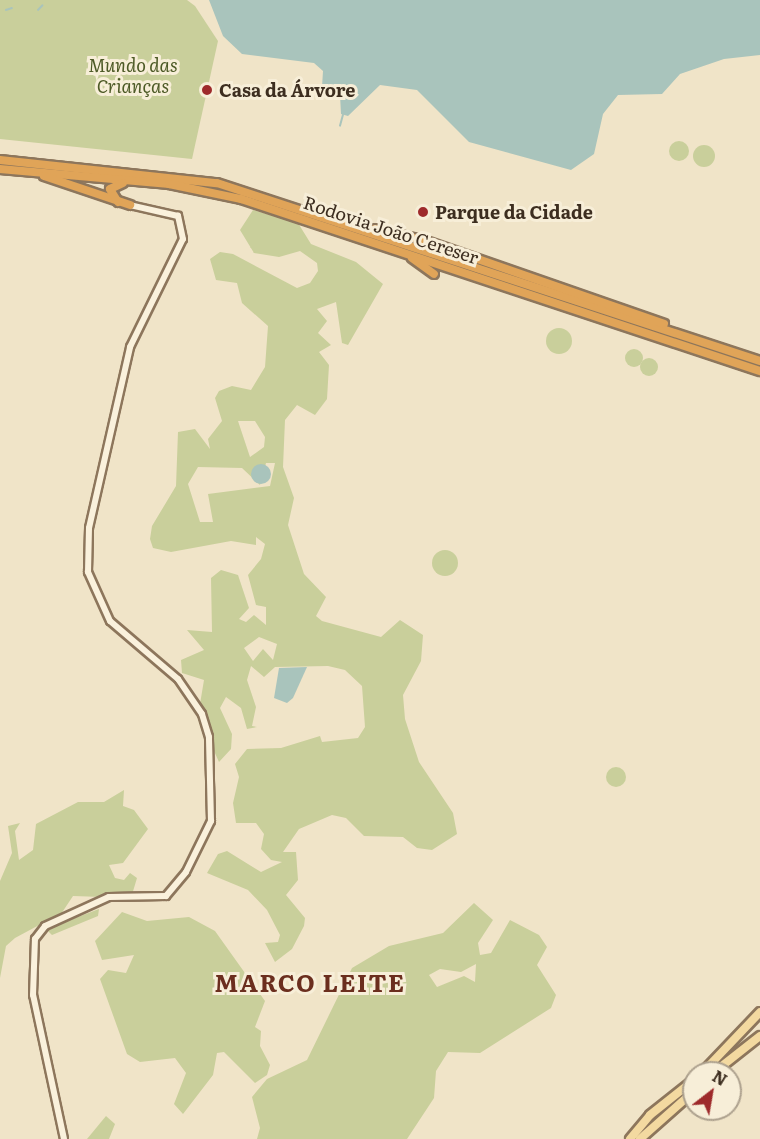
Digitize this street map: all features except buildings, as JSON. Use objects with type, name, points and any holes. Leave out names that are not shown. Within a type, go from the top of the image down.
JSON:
[{"type":"highway","name":"Rodovia João Cereser","points":[[0,160],[209,181],[347,224],[760,361]]},
{"type":"highway","name":"Rodovia João Cereser","points":[[0,169],[133,181],[222,194],[760,371]]},
{"type":"highway","points":[[33,172],[130,205]]},
{"type":"highway","points":[[130,205],[110,193],[114,184],[133,181]]},
{"type":"highway","points":[[379,244],[434,274]]},
{"type":"main road","points":[[714,1061],[760,1014]]},
{"type":"main road","points":[[717,1061],[760,1014]]},
{"type":"main road","points":[[729,1061],[760,1038]]},
{"type":"main road","points":[[732,1061],[760,1038]]},
{"type":"main road","points":[[623,1139],[644,1120],[682,1094]]},
{"type":"main road","points":[[631,1139],[682,1096]]},
{"type":"main road","points":[[641,1139],[682,1098]]},
{"type":"main road","points":[[631,1139],[644,1120]]},
{"type":"street","points":[[64,1139],[33,995],[35,939],[45,926],[110,897],[166,896],[191,864],[212,820],[209,737],[202,714],[177,679],[110,621],[88,572],[89,528],[130,347],[183,239],[178,216],[130,205]]},
{"type":"green space","name":"Mundo das Crianças","points":[[0,0],[187,0],[195,6],[218,41],[192,159],[0,139]]},
{"type":"green space","points":[[675,141],[683,141],[689,147],[689,155],[683,161],[675,161],[669,155],[669,147]]},
{"type":"green space","points":[[704,145],[712,148],[715,156],[712,164],[704,167],[696,164],[693,156],[696,148]]},
{"type":"green space","points":[[253,210],[298,223],[311,244],[356,262],[383,284],[348,345],[342,343],[336,302],[317,309],[327,321],[318,333],[331,345],[319,352],[329,365],[327,399],[315,415],[297,405],[285,420],[283,467],[294,498],[288,525],[304,574],[326,597],[316,616],[322,621],[381,637],[400,620],[423,635],[421,661],[403,695],[405,719],[419,762],[453,813],[457,834],[432,850],[417,848],[403,837],[364,836],[346,818],[332,815],[299,829],[283,852],[296,852],[298,880],[286,895],[305,918],[304,926],[292,949],[275,962],[265,943],[278,942],[280,935],[267,910],[248,890],[207,873],[218,854],[227,851],[261,872],[282,862],[271,860],[261,849],[264,834],[256,823],[236,823],[233,803],[239,777],[235,764],[247,749],[281,748],[320,736],[322,742],[358,738],[365,727],[362,686],[345,670],[328,666],[275,667],[264,677],[251,666],[247,680],[256,707],[252,726],[257,727],[247,729],[241,708],[226,697],[220,708],[232,734],[231,749],[219,762],[198,716],[204,680],[182,673],[181,660],[204,650],[187,630],[212,632],[211,578],[221,570],[238,575],[249,608],[239,619],[246,622],[254,615],[266,625],[266,607],[256,605],[248,575],[261,559],[265,544],[256,537],[256,545],[231,541],[171,552],[153,548],[150,539],[152,526],[176,486],[178,432],[195,429],[210,449],[208,439],[222,421],[215,398],[219,391],[232,386],[251,390],[265,367],[268,326],[242,303],[237,283],[216,280],[210,259],[220,252],[233,254],[297,288],[310,283],[318,271],[317,263],[300,251],[279,257],[254,253],[240,230]],"holes":[[[238,421],[255,421],[265,437],[264,447],[250,457]],[[266,463],[275,463],[270,486],[208,494],[213,522],[200,522],[188,484],[198,467],[242,468],[260,485]],[[259,637],[277,644],[273,660],[263,649],[253,661],[244,648]]]},
{"type":"green space","points":[[559,328],[568,332],[572,341],[568,350],[559,354],[550,350],[546,341],[550,332]]},
{"type":"green space","points":[[634,349],[640,352],[643,358],[640,364],[634,367],[628,364],[625,358],[628,352]]},
{"type":"green space","points":[[649,358],[655,361],[658,367],[655,373],[649,376],[643,373],[640,367],[643,361]]},
{"type":"green space","points":[[445,550],[454,554],[458,563],[454,572],[445,576],[436,572],[432,563],[436,554]]},
{"type":"green space","points":[[616,767],[623,770],[626,777],[623,784],[616,787],[609,784],[606,777],[609,770]]},
{"type":"green space","points":[[124,790],[123,806],[134,810],[148,829],[123,863],[109,865],[115,878],[124,880],[130,873],[137,878],[131,898],[73,896],[59,917],[70,920],[99,909],[98,916],[52,935],[41,924],[15,938],[6,946],[0,978],[0,881],[12,853],[8,826],[20,823],[15,831],[19,860],[33,850],[36,824],[78,802],[104,802]]},
{"type":"green space","points":[[474,903],[493,920],[478,943],[480,955],[491,953],[510,920],[539,935],[547,947],[537,965],[556,995],[551,1008],[480,1053],[448,1052],[436,1071],[434,1098],[407,1139],[257,1139],[260,1128],[252,1097],[267,1079],[307,1060],[352,968],[389,946],[443,933]],"holes":[[[476,964],[475,982],[464,976],[437,987],[429,975],[440,969],[461,972]]]},
{"type":"green space","points":[[122,912],[147,921],[189,917],[215,931],[265,1001],[255,1027],[261,1031],[260,1046],[270,1065],[267,1075],[255,1083],[224,1052],[217,1053],[213,1075],[183,1114],[174,1104],[186,1073],[175,1058],[140,1062],[127,1054],[100,979],[108,970],[126,973],[134,955],[102,960],[95,941]]},
{"type":"green space","points":[[106,1116],[115,1124],[109,1139],[87,1139]]},
{"type":"water","points":[[209,0],[760,0],[760,55],[724,59],[680,74],[662,94],[618,95],[603,114],[594,154],[571,170],[469,142],[417,90],[380,85],[348,116],[341,114],[340,95],[322,87],[323,71],[314,63],[242,54],[223,36]]},
{"type":"water","points":[[261,464],[268,467],[271,474],[268,481],[261,484],[254,481],[251,474],[254,467]]},
{"type":"water","points":[[307,667],[293,698],[287,703],[274,698],[279,668]]},
{"type":"waterway","points":[[38,10],[42,6]]},
{"type":"waterway","points":[[6,10],[12,8]]},
{"type":"waterway","points":[[340,126],[343,115]]},
{"type":"place","name":"Casa da Árvore","points":[[207,90]]},
{"type":"place","name":"Parque da Cidade","points":[[423,212]]},
{"type":"district","name":"MARCO LEITE","points":[[310,982]]}]
